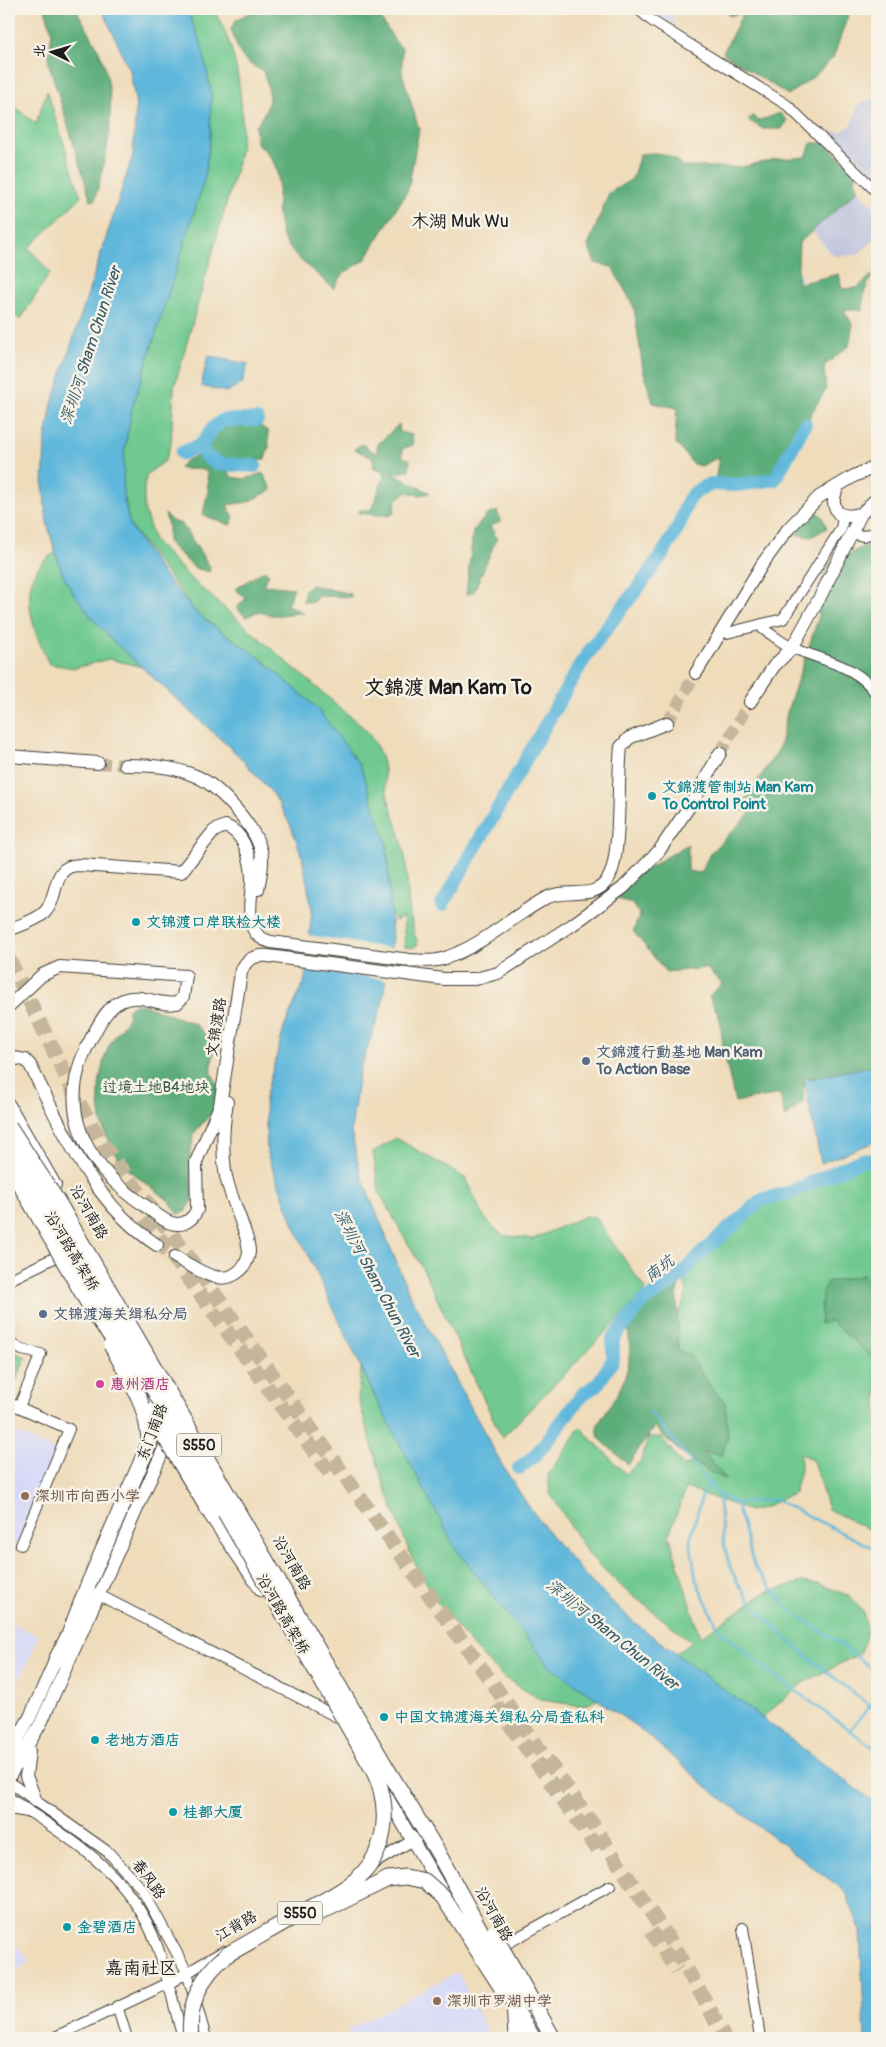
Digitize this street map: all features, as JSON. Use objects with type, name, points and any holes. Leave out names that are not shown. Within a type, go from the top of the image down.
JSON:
[{"type":"highway","name":"沿河路高架桥","points":[[9,1126],[58,1202],[386,1767],[438,1851],[507,1979],[514,2002],[516,2038]]},
{"type":"highway","name":"沿河路高架桥","points":[[9,1144],[176,1436],[372,1768],[384,1800],[382,1833],[376,1853],[365,1871],[343,1890],[246,1944],[217,1963],[203,1980],[192,2010],[192,2038]]},
{"type":"highway","points":[[9,1165],[136,1391],[211,1514],[269,1599]]},
{"type":"highway","points":[[92,1310],[176,1436]]},
{"type":"highway","points":[[56,1660],[94,1590],[149,1444],[147,1422],[136,1391]]},
{"type":"highway","points":[[438,1851],[505,1952],[553,2038]]},
{"type":"highway","points":[[246,1944],[305,1920],[388,1879],[416,1878],[431,1885],[443,1897],[533,2038]]},
{"type":"main road","points":[[696,673],[754,578],[788,529],[819,497],[837,488],[854,476],[877,466]]},
{"type":"main road","points":[[837,488],[833,498],[834,508],[843,515],[861,514]]},
{"type":"main road","points":[[750,702],[774,666],[792,648],[820,597],[861,514],[877,498]]},
{"type":"main road","points":[[9,930],[46,911],[51,902],[57,879],[67,868],[80,865],[181,872],[214,831],[225,826],[237,834],[249,858],[252,880],[250,919],[254,931],[266,941],[410,960],[430,961],[447,958],[486,937],[547,898],[559,893],[592,893],[602,888],[609,878],[616,855],[621,747],[629,738],[667,723]]},
{"type":"main road","points":[[288,959],[408,975],[463,980],[487,977],[512,965],[608,901],[659,851],[693,801],[720,753]]},
{"type":"main road","points":[[9,756],[98,763]]},
{"type":"main road","points":[[125,765],[159,766],[194,775],[209,782],[223,796],[243,819],[261,852],[262,866],[256,906],[257,923],[268,936],[289,944]]},
{"type":"main road","name":"文锦渡路","points":[[9,1006],[42,975],[60,966],[186,976],[183,997],[177,1003],[135,997],[122,1000],[114,1006],[96,1029],[84,1053],[77,1073],[74,1099],[77,1122],[82,1136],[104,1173],[120,1189],[167,1221],[181,1224],[191,1219],[197,1210],[196,1162],[220,1105],[242,968],[248,960],[255,956],[288,959]]},
{"type":"main road","name":"文锦渡路","points":[[175,1257],[217,1278],[236,1274],[247,1260],[248,1246],[225,1172],[223,1148],[226,1110],[248,975],[255,965],[263,961],[288,959]]},
{"type":"main road","points":[[9,1057],[25,1060],[30,1065],[82,1165],[105,1199],[125,1221],[157,1245]]},
{"type":"main road","name":"沿河南路","points":[[9,1105],[428,1831],[544,2038]]},
{"type":"main road","points":[[9,1155],[159,1416],[176,1436],[269,1599],[413,1841],[526,2038]]},
{"type":"main road","name":"东门南路","points":[[9,1754],[20,1740],[94,1590],[176,1436],[180,1402],[168,1407],[159,1416],[122,1491],[77,1594],[56,1660],[20,1740],[9,1778]]},
{"type":"main road","points":[[9,1808],[32,1806],[20,1740]]},
{"type":"street","points":[[638,9],[652,21],[787,105],[877,192]]},
{"type":"street","points":[[727,632],[783,619],[840,529],[843,515]]},
{"type":"street","points":[[854,530],[855,534],[863,536],[877,532]]},
{"type":"street","points":[[762,624],[763,629],[792,648],[836,663],[869,682],[877,695]]},
{"type":"street","points":[[9,1280],[88,1242]]},
{"type":"street","points":[[9,1342],[22,1350],[41,1354],[19,1407]]},
{"type":"street","points":[[9,1403],[69,1429],[21,1545]]},
{"type":"street","points":[[94,1590],[339,1718]]},
{"type":"street","name":"春风路","points":[[9,1782],[32,1806],[100,1863],[132,1896],[156,1943],[183,2038]]},
{"type":"street","name":"春风路","points":[[9,1798],[32,1806],[88,1837],[125,1869],[142,1889],[187,1972],[206,2038]]},
{"type":"street","name":"江背路","points":[[53,2038],[187,1972],[428,1831]]},
{"type":"street","points":[[496,1950],[610,1886]]},
{"type":"street","points":[[743,1928],[760,2038]]},
{"type":"street","points":[[117,2006],[127,2038]]},
{"type":"shaded area","points":[[651,9],[672,9],[674,24],[653,12]]},
{"type":"shaded area","points":[[877,97],[877,176],[829,130],[841,132],[851,126],[858,105]]},
{"type":"shaded area","points":[[745,169],[849,180],[877,210],[877,237],[857,255],[834,256],[807,225],[789,244],[809,301],[786,320]]},
{"type":"shaded area","name":"深圳市向西小学","points":[[9,1430],[59,1452],[21,1545],[9,1540]]},
{"type":"shaded area","points":[[9,1622],[39,1636],[9,1702]]},
{"type":"shaded area","points":[[9,1937],[30,1961],[9,1977]]},
{"type":"shaded area","name":"深圳市罗湖中学","points":[[458,1972],[490,2038],[351,2038],[347,2030]]},
{"type":"green space","points":[[45,9],[76,9],[95,43],[104,64],[110,99],[109,132],[95,200],[91,201],[48,61],[52,32]]},
{"type":"green space","points":[[180,9],[213,9],[221,22],[232,52],[239,84],[242,135],[237,166],[174,388],[171,443],[165,461],[147,474],[144,486],[144,509],[154,540],[191,579],[366,730],[375,743],[383,762],[387,793],[405,856],[410,915],[418,944],[413,948],[405,947],[403,917],[396,921],[391,914],[387,844],[197,614],[129,524],[120,467]]},
{"type":"green space","points":[[252,9],[380,9],[378,14],[395,41],[402,48],[402,73],[419,129],[408,190],[365,260],[344,273],[333,289],[296,256],[281,232],[278,218],[278,174],[268,154],[257,143],[255,126],[265,112],[269,100],[268,87],[263,71],[249,63],[241,55],[231,29],[237,19],[253,11]]},
{"type":"green space","points":[[726,9],[877,9],[877,12],[865,10],[849,13],[833,58],[812,78],[788,95],[723,53],[743,13],[729,16]]},
{"type":"green space","points":[[47,91],[81,197],[29,248],[50,273],[20,320],[9,309],[9,102],[36,124]]},
{"type":"green space","points":[[780,113],[787,120],[782,129],[763,129],[748,120],[753,116],[759,121]]},
{"type":"green space","points":[[811,143],[823,143],[856,171],[855,183],[858,190],[799,243],[797,284],[839,274],[842,289],[857,288],[872,275],[864,293],[863,310],[843,310],[853,324],[849,346],[824,366],[826,389],[811,414],[798,449],[787,460],[785,472],[779,480],[736,487],[715,482],[719,457],[701,466],[693,464],[675,442],[677,408],[653,403],[643,370],[634,307],[612,267],[595,263],[588,246],[609,193],[632,179],[640,154],[663,154],[673,158],[682,167],[742,167],[776,159],[806,157]]},
{"type":"green space","points":[[234,423],[260,426],[268,431],[269,447],[265,459],[233,461],[228,469],[231,477],[245,479],[263,473],[272,490],[248,502],[227,505],[234,517],[230,525],[203,515],[208,490],[207,472],[200,469],[179,467],[187,460],[197,456],[199,440],[208,424]]},
{"type":"green space","points":[[399,424],[400,432],[412,435],[413,445],[402,449],[403,458],[410,459],[409,471],[393,473],[430,493],[420,495],[406,492],[396,500],[394,513],[389,516],[358,513],[360,510],[371,510],[384,477],[383,471],[373,467],[374,459],[354,449],[362,444],[376,454],[378,444]]},
{"type":"green space","points":[[497,511],[501,522],[490,526],[497,538],[474,591],[466,595],[473,531],[487,515]]},
{"type":"green space","points":[[816,511],[822,516],[827,528],[811,537],[791,533],[809,513]]},
{"type":"green space","points":[[165,514],[172,521],[182,524],[210,567],[209,572],[195,568],[168,543],[168,526]]},
{"type":"green space","points":[[877,540],[877,1070],[833,1079],[804,1077],[803,1102],[785,1118],[780,1094],[735,1102],[723,1048],[720,1019],[709,996],[722,984],[706,968],[666,972],[633,931],[640,914],[632,903],[603,895],[688,844],[688,871],[700,873],[711,852],[751,812],[738,810],[779,749],[788,708],[818,619],[825,566]]},
{"type":"green space","points":[[55,553],[62,570],[80,601],[115,642],[142,667],[109,659],[75,668],[49,664],[32,620],[30,589],[34,575],[42,563]]},
{"type":"green space","points":[[265,570],[269,574],[263,585],[294,588],[287,605],[304,613],[270,615],[259,611],[246,617],[236,608],[246,598],[235,589]]},
{"type":"green space","points":[[312,585],[351,594],[351,597],[318,596],[313,602],[303,602],[305,589]]},
{"type":"green space","name":"过境土地B4地块","points":[[141,1004],[195,1024],[205,1034],[214,1050],[211,1072],[219,1087],[217,1107],[194,1133],[190,1156],[193,1200],[186,1211],[177,1214],[170,1202],[130,1171],[118,1158],[109,1144],[103,1128],[100,1111],[100,1077],[110,1044],[129,1016],[127,1010],[132,1005]]},
{"type":"green space","points":[[396,1138],[465,1178],[484,1217],[502,1235],[533,1239],[585,1216],[595,1217],[645,1289],[641,1296],[502,1438],[426,1275],[379,1192],[373,1152]]},
{"type":"green space","points":[[862,1160],[877,1160],[877,1534],[828,1509],[813,1461],[800,1453],[801,1466],[794,1493],[766,1507],[750,1511],[686,1488],[669,1535],[700,1637],[766,1592],[802,1582],[819,1584],[850,1596],[863,1612],[867,1631],[861,1653],[803,1683],[762,1718],[675,1654],[692,1642],[623,1588],[588,1554],[550,1493],[548,1475],[580,1427],[626,1474],[641,1461],[648,1437],[661,1437],[683,1466],[706,1458],[727,1415],[685,1410],[669,1355],[670,1333],[687,1293],[683,1272],[761,1200],[784,1194]]},
{"type":"green space","points":[[674,1275],[681,1280],[677,1293],[678,1349],[692,1358],[710,1386],[725,1402],[728,1435],[722,1455],[703,1452],[726,1479],[696,1463],[654,1427],[628,1465],[599,1438],[597,1426],[619,1391],[627,1370],[629,1358],[628,1328]]},
{"type":"green space","points":[[863,1275],[877,1290],[877,1362],[831,1321],[820,1324],[822,1294],[827,1282]]},
{"type":"green space","points":[[9,1350],[26,1357],[11,1392],[9,1391]]},
{"type":"green space","points":[[361,1367],[375,1397],[599,1699],[583,1706],[541,1700],[503,1677],[473,1647],[438,1603],[411,1556],[383,1482],[358,1398]]},
{"type":"water","name":"深圳河 Sham Chun River","points":[[102,9],[187,9],[202,46],[211,92],[210,139],[204,181],[132,409],[124,453],[123,495],[130,526],[163,574],[197,614],[260,658],[316,707],[360,765],[387,844],[392,939],[382,1006],[359,1072],[351,1131],[360,1172],[408,1291],[502,1465],[527,1504],[557,1543],[592,1583],[635,1623],[877,1804],[877,2038],[865,2038],[860,1929],[846,1892],[712,1791],[640,1729],[548,1665],[455,1548],[375,1397],[294,1225],[267,1154],[265,1098],[284,1028],[305,979],[312,910],[302,856],[290,824],[274,795],[238,755],[113,641],[92,618],[73,593],[62,573],[47,522],[43,485],[45,443],[52,404],[133,155],[136,105],[130,71]]},
{"type":"water","points":[[208,356],[248,364],[242,384],[226,392],[201,386]]},
{"type":"water","points":[[877,1065],[877,1141],[821,1163],[804,1080]]},
{"type":"pier","points":[[307,935],[393,949],[388,980],[304,968]]},
{"type":"waterway","points":[[182,453],[202,444],[214,427],[223,420],[257,420]]},
{"type":"waterway","points":[[442,905],[579,667],[668,546],[691,497],[700,489],[709,485],[738,485],[775,479],[805,424]]},
{"type":"waterway","points":[[197,446],[208,458],[220,464],[255,466]]},
{"type":"waterway","name":"南坑","points":[[519,1468],[535,1456],[583,1394],[597,1385],[613,1360],[613,1338],[644,1301],[676,1280],[703,1252],[761,1200],[791,1192],[862,1160],[877,1160]]},
{"type":"waterway","points":[[650,1412],[718,1494],[736,1503],[776,1500],[877,1550]]},
{"type":"waterway","points":[[708,1483],[701,1499],[690,1540],[696,1580],[719,1630],[771,1673],[877,1750]]},
{"type":"waterway","points":[[718,1494],[729,1562],[738,1583],[750,1600],[783,1635],[821,1668],[877,1711]]},
{"type":"waterway","points":[[736,1503],[755,1568],[790,1610],[842,1645],[877,1673]]},
{"type":"waterway","points":[[850,1730],[877,1697]]},
{"type":"tunnel","points":[[667,723],[696,673]]},
{"type":"tunnel","points":[[720,753],[750,702]]},
{"type":"tunnel","points":[[98,763],[125,765]]},
{"type":"tunnel","points":[[9,959],[79,1103],[105,1148],[185,1252],[589,1819],[674,1947],[724,2038]]},
{"type":"tunnel","points":[[145,1218],[334,1479]]},
{"type":"tunnel","points":[[157,1245],[175,1257]]},
{"type":"tunnel","points":[[496,1705],[599,1851]]},
{"type":"tunnel","points":[[651,1931],[677,1971]]},
{"type":"place","name":"文錦渡管制站 Man Kam To Control Point","points":[[652,796]]},
{"type":"place","name":"文锦渡口岸联检大楼","points":[[136,922]]},
{"type":"place","name":"文錦渡行動基地 Man Kam To Action Base","points":[[586,1061]]},
{"type":"place","name":"文锦渡海关缉私分局","points":[[43,1314]]},
{"type":"place","name":"惠州酒店","points":[[100,1384]]},
{"type":"place","name":"深圳市向西小学","points":[[25,1496]]},
{"type":"place","name":"中国文锦渡海关缉私分局查私科","points":[[384,1717]]},
{"type":"place","name":"老地方酒店","points":[[95,1740]]},
{"type":"place","name":"桂都大厦","points":[[173,1812]]},
{"type":"place","name":"金碧酒店","points":[[67,1927]]},
{"type":"place","name":"深圳市罗湖中学","points":[[437,2001]]},
{"type":"district","name":"木湖 Muk Wu","points":[[460,221]]},
{"type":"district","name":"文錦渡 Man Kam To","points":[[448,687]]},
{"type":"district","name":"嘉南社区","points":[[141,1968]]}]
